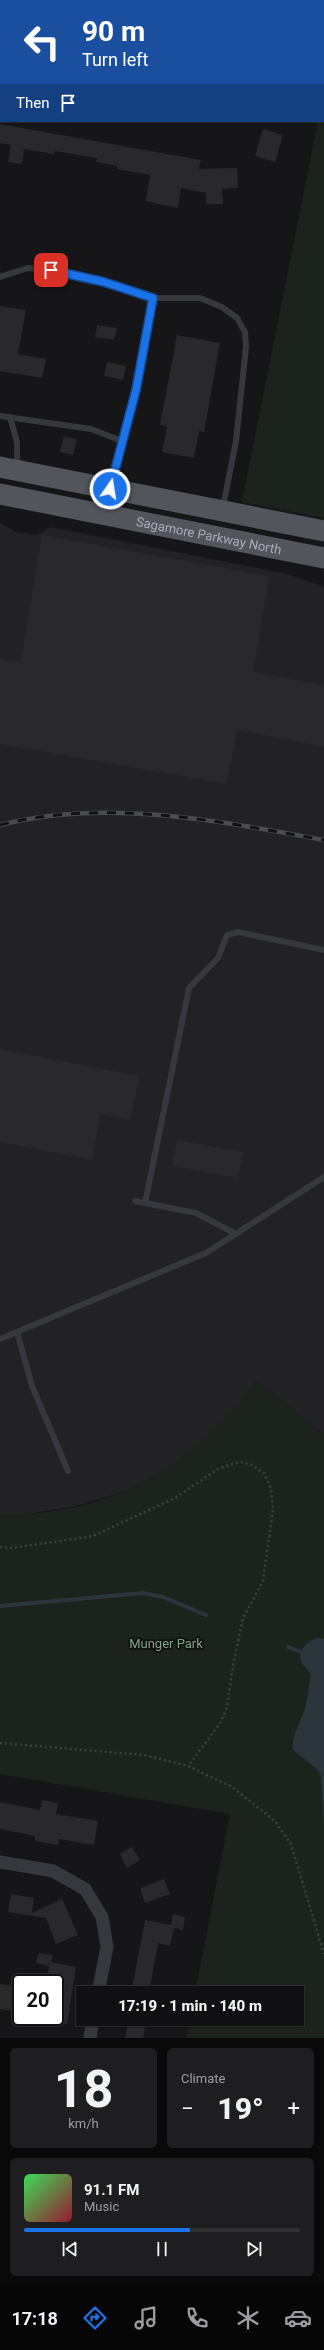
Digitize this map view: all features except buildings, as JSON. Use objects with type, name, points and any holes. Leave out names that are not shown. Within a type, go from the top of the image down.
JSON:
[{"type":"main road","name":"Sagamore Parkway North","points":[[8,469],[324,531]]},
{"type":"main road","name":"Sagamore Parkway North","points":[[0,494],[324,558]]},
{"type":"street","points":[[0,1862],[53,1871],[85,1889],[102,1918],[107,1946],[99,1986]]},
{"type":"street","points":[[90,2038],[93,2026]]},
{"type":"lane","points":[[0,277],[28,268],[51,270],[104,282],[153,298],[200,298],[222,306],[237,318],[245,332],[246,347],[236,440],[223,511]]},
{"type":"lane","points":[[110,489],[136,390],[153,298]]},
{"type":"lane","points":[[0,416],[91,429],[122,441]]},
{"type":"lane","points":[[8,469],[17,442],[10,417]]},
{"type":"lane","points":[[145,1202],[189,988],[218,958],[227,935],[238,932],[324,950]]},
{"type":"lane","points":[[0,1339],[206,1253],[324,1177]]},
{"type":"lane","points":[[134,1201],[196,1213],[236,1234]]},
{"type":"lane","points":[[18,1332],[32,1386],[68,1471]]},
{"type":"path","points":[[0,1547],[12,1548],[93,1536],[175,1498],[218,1469],[232,1464],[242,1462],[252,1465],[264,1473],[271,1488],[273,1509],[263,1581],[243,1618],[233,1665],[227,1707],[221,1722],[188,1766]]},
{"type":"path","points":[[0,1743],[144,1754],[188,1766],[232,1787],[275,1821],[291,1844],[324,1954]]},
{"type":"shaded area","points":[[0,522],[15,532],[37,535],[50,527],[288,574],[324,587],[324,1435],[257,1380],[231,1413],[208,1436],[173,1465],[126,1491],[73,1507],[19,1515],[0,1514]]},
{"type":"shaded area","points":[[314,1639],[324,1639],[324,1823],[321,1776],[318,1770],[293,1750],[293,1739],[306,1705],[311,1674],[301,1662],[300,1658],[304,1647]]},
{"type":"green space","points":[[318,122],[324,122],[324,518],[242,502]]},
{"type":"green space","name":"Munger Park","points":[[257,1380],[324,1435],[324,2038],[186,2038],[189,2026],[304,2026],[304,1986],[196,1986],[230,1814],[0,1774],[0,1514],[40,1513],[78,1507],[113,1496],[146,1480],[176,1461],[205,1437],[232,1410]]},
{"type":"waterway","points":[[0,1606],[143,1593],[163,1597],[206,1615]]},
{"type":"waterway","points":[[288,1647],[301,1652]]},
{"type":"railway","points":[[0,825],[40,817],[81,813],[122,813],[162,815],[203,820],[324,840]]},
{"type":"route","points":[[51,270],[104,282],[153,298],[136,390],[110,489]]}]
